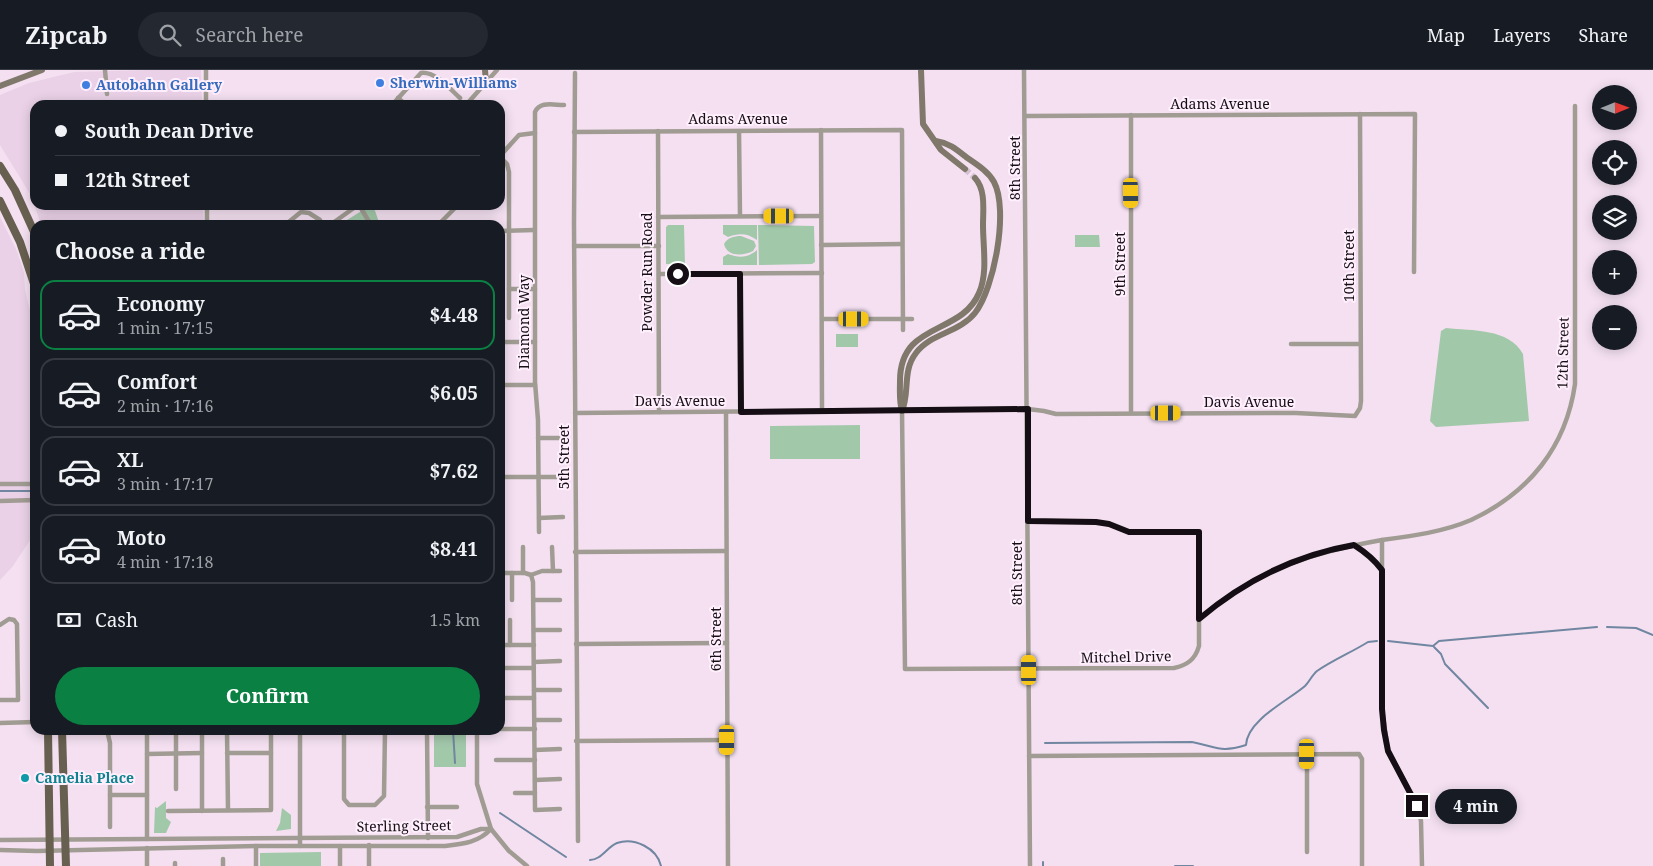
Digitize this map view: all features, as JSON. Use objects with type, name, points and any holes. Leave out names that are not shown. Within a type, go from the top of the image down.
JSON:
[{"type":"main road","points":[[0,166],[15,190],[30,223]]},
{"type":"main road","points":[[0,201],[30,264]]},
{"type":"main road","points":[[48,735],[50,866]]},
{"type":"main road","points":[[62,735],[66,866]]},
{"type":"street","points":[[0,86],[42,70]]},
{"type":"street","points":[[105,70],[107,94]]},
{"type":"street","points":[[206,70],[206,100]]},
{"type":"street","points":[[485,70],[486,82]]},
{"type":"street","points":[[470,100],[497,70]]},
{"type":"street","points":[[921,70],[921,116],[923,124],[941,150],[965,169]]},
{"type":"street","name":"8th Street","points":[[1024,70],[1026,116],[1030,866]]},
{"type":"street","points":[[400,100],[398,98],[424,72],[434,76],[460,98]]},
{"type":"street","name":"5th Street","points":[[575,73],[574,246],[578,841]]},
{"type":"street","name":"Diamond Way","points":[[539,532],[538,438],[535,385],[535,112],[542,105],[564,105]]},
{"type":"street","name":"12th Street","points":[[1199,619],[1244,586],[1311,555],[1354,545],[1439,530],[1470,520],[1509,498],[1527,482],[1552,453],[1561,438],[1572,405],[1575,384],[1575,106]]},
{"type":"street","name":"10th Street","points":[[1355,416],[1362,401],[1360,344],[1360,114]]},
{"type":"street","name":"Adams Avenue","points":[[1026,116],[1415,114],[1414,272]]},
{"type":"street","name":"9th Street","points":[[1131,115],[1131,413]]},
{"type":"street","points":[[821,130],[822,412]]},
{"type":"street","name":"Adams Avenue","points":[[574,132],[902,130],[902,244]]},
{"type":"street","name":"Powder Run Road","points":[[658,131],[659,412]]},
{"type":"street","points":[[740,131],[740,216]]},
{"type":"street","points":[[505,152],[520,135],[535,133]]},
{"type":"street","points":[[902,411],[906,402],[907,370],[915,354],[925,342],[938,334],[961,325],[973,316],[982,304],[988,289],[999,236],[1000,201],[994,183],[987,172],[946,142],[936,141]]},
{"type":"street","points":[[505,162],[509,172],[509,318]]},
{"type":"street","points":[[902,411],[900,403],[900,374],[903,360],[909,350],[920,337],[934,328],[959,318],[971,308],[981,287],[983,280],[982,191],[974,178]]},
{"type":"street","points":[[337,220],[352,210]]},
{"type":"street","points":[[292,220],[301,212],[309,213],[320,220]]},
{"type":"street","points":[[658,217],[821,216]]},
{"type":"street","points":[[505,231],[534,230]]},
{"type":"street","points":[[821,244],[902,244],[903,330]]},
{"type":"street","points":[[574,246],[659,246]]},
{"type":"street","points":[[659,274],[822,273]]},
{"type":"street","points":[[740,274],[741,412]]},
{"type":"street","points":[[509,289],[535,289]]},
{"type":"street","points":[[822,319],[912,319]]},
{"type":"street","points":[[505,342],[535,342]]},
{"type":"street","points":[[1292,344],[1360,344]]},
{"type":"street","points":[[505,385],[535,385]]},
{"type":"street","name":"Davis Avenue","points":[[575,413],[1028,409],[1044,410],[1056,414],[1296,413],[1355,416]]},
{"type":"street","name":"Mitchel Drive","points":[[902,411],[905,669],[1174,668],[1188,664],[1197,653],[1199,646],[1199,532],[1129,532],[1109,524],[1096,522],[1028,521]]},
{"type":"street","name":"6th Street","points":[[726,412],[728,866]]},
{"type":"street","points":[[538,438],[562,438]]},
{"type":"street","points":[[505,477],[563,477]]},
{"type":"street","points":[[0,484],[30,484]]},
{"type":"street","points":[[0,501],[30,500]]},
{"type":"street","points":[[539,518],[563,517]]},
{"type":"street","points":[[1382,540],[1382,709],[1384,730],[1388,751],[1417,806],[1421,821],[1422,866]]},
{"type":"street","points":[[1354,545],[1372,558],[1382,570]]},
{"type":"street","points":[[523,547],[523,573]]},
{"type":"street","points":[[552,547],[553,571]]},
{"type":"street","points":[[576,552],[726,551]]},
{"type":"street","points":[[505,573],[532,575],[539,572],[560,571]]},
{"type":"street","points":[[512,573],[512,600]]},
{"type":"street","points":[[532,575],[534,600],[535,810],[560,809]]},
{"type":"street","points":[[534,600],[560,600]]},
{"type":"street","points":[[0,625],[9,619],[14,620],[17,624],[18,700],[0,700]]},
{"type":"street","points":[[510,620],[510,645]]},
{"type":"street","points":[[534,630],[560,630]]},
{"type":"street","points":[[576,644],[727,643]]},
{"type":"street","points":[[505,645],[534,645]]},
{"type":"street","points":[[534,662],[560,661]]},
{"type":"street","points":[[505,668],[534,668]]},
{"type":"street","points":[[534,690],[560,690]]},
{"type":"street","points":[[505,698],[534,698]]},
{"type":"street","points":[[534,720],[560,720]]},
{"type":"street","points":[[0,723],[30,722]]},
{"type":"street","points":[[505,729],[535,729]]},
{"type":"street","points":[[108,735],[110,743],[110,827]]},
{"type":"street","points":[[147,735],[147,839]]},
{"type":"street","points":[[176,735],[176,789]]},
{"type":"street","points":[[202,735],[202,811]]},
{"type":"street","points":[[227,735],[228,810]]},
{"type":"street","points":[[168,811],[271,810],[271,735]]},
{"type":"street","points":[[300,735],[300,846]]},
{"type":"street","points":[[344,735],[344,799],[349,805],[375,805],[384,796],[385,735]]},
{"type":"street","points":[[427,735],[428,838]]},
{"type":"street","points":[[477,735],[477,784],[491,829],[509,851],[527,866]]},
{"type":"street","points":[[576,741],[727,740]]},
{"type":"street","points":[[535,750],[560,749]]},
{"type":"street","points":[[227,753],[271,753]]},
{"type":"street","points":[[147,754],[202,754]]},
{"type":"street","points":[[1307,754],[1307,852]]},
{"type":"street","points":[[1029,756],[1359,754],[1362,759],[1362,866]]},
{"type":"street","points":[[496,760],[535,760]]},
{"type":"street","points":[[535,780],[560,779]]},
{"type":"street","points":[[515,793],[535,793]]},
{"type":"street","points":[[110,795],[147,795]]},
{"type":"street","points":[[428,807],[457,807]]},
{"type":"street","name":"Sterling Street","points":[[0,840],[428,838],[457,837],[481,829],[491,829]]},
{"type":"street","name":"Sterling Street","points":[[0,850],[50,851],[256,846],[444,846],[468,843],[483,837],[491,829]]},
{"type":"street","points":[[368,838],[369,866]]},
{"type":"street","points":[[256,846],[256,866]]},
{"type":"street","points":[[340,846],[340,866]]},
{"type":"street","points":[[147,848],[147,866]]},
{"type":"street","points":[[223,859],[223,866]]},
{"type":"shaded area","points":[[201,70],[202,100],[30,100],[30,194],[0,145],[0,95],[29,83],[74,72]]},
{"type":"shaded area","points":[[36,210],[203,210],[204,220],[39,220]]},
{"type":"shaded area","points":[[0,217],[17,251],[24,273],[25,290],[30,311],[30,540],[13,566],[0,580]]},
{"type":"green space","points":[[363,210],[375,210],[378,220],[347,220]]},
{"type":"green space","points":[[668,225],[684,225],[685,265],[666,264],[666,227]]},
{"type":"green space","points":[[723,225],[757,225],[757,240],[743,234],[728,237],[723,234]]},
{"type":"green space","points":[[758,225],[814,226],[815,262],[812,264],[759,265]]},
{"type":"green space","points":[[1075,235],[1099,235],[1100,247],[1075,247]]},
{"type":"green space","points":[[736,236],[754,241],[756,246],[753,251],[745,254],[736,254],[728,251],[724,244],[725,242]]},
{"type":"green space","points":[[757,250],[757,265],[723,265],[723,257],[728,254],[743,257]]},
{"type":"green space","points":[[1446,328],[1489,332],[1509,339],[1517,346],[1523,354],[1529,421],[1436,427],[1430,421],[1441,331]]},
{"type":"green space","points":[[836,334],[858,334],[858,347],[836,347]]},
{"type":"green space","points":[[860,425],[860,459],[770,459],[770,426]]},
{"type":"green space","points":[[434,735],[466,735],[466,767],[434,767]]},
{"type":"green space","points":[[166,801],[166,818],[171,822],[166,833],[154,833],[155,807],[157,808]]},
{"type":"green space","points":[[282,808],[291,815],[291,829],[276,831],[280,823]]},
{"type":"green space","points":[[321,852],[321,866],[260,866],[260,853]]},
{"type":"waterway","points":[[0,491],[30,491]]},
{"type":"waterway","points":[[1388,641],[1433,646],[1439,641],[1597,627]]},
{"type":"waterway","points":[[1607,627],[1636,628],[1653,635]]},
{"type":"waterway","points":[[1045,743],[1192,742],[1224,749],[1246,745],[1253,727],[1270,711],[1305,686],[1317,671],[1368,642],[1377,641]]},
{"type":"waterway","points":[[1434,647],[1441,654],[1445,664],[1488,708]]},
{"type":"waterway","points":[[453,735],[455,763]]},
{"type":"waterway","points":[[500,813],[566,857]]},
{"type":"waterway","points":[[590,860],[601,856],[617,843],[630,842],[650,849],[659,860],[661,866]]},
{"type":"waterway","points":[[1175,866],[1193,866]]},
{"type":"tunnel","points":[[965,169],[975,178]]},
{"type":"place","name":"Sherwin-Williams","points":[[380,83]]},
{"type":"place","name":"Autobahn Gallery","points":[[86,85]]},
{"type":"place","name":"Camelia Place","points":[[25,778]]},
{"type":"route","points":[[678,274],[740,274],[741,412],[1028,409],[1028,521],[1096,522],[1109,524],[1129,532],[1199,532],[1199,619],[1244,586],[1295,560],[1319,552],[1354,545],[1363,550],[1382,570],[1382,709],[1388,751],[1417,806]]}]
